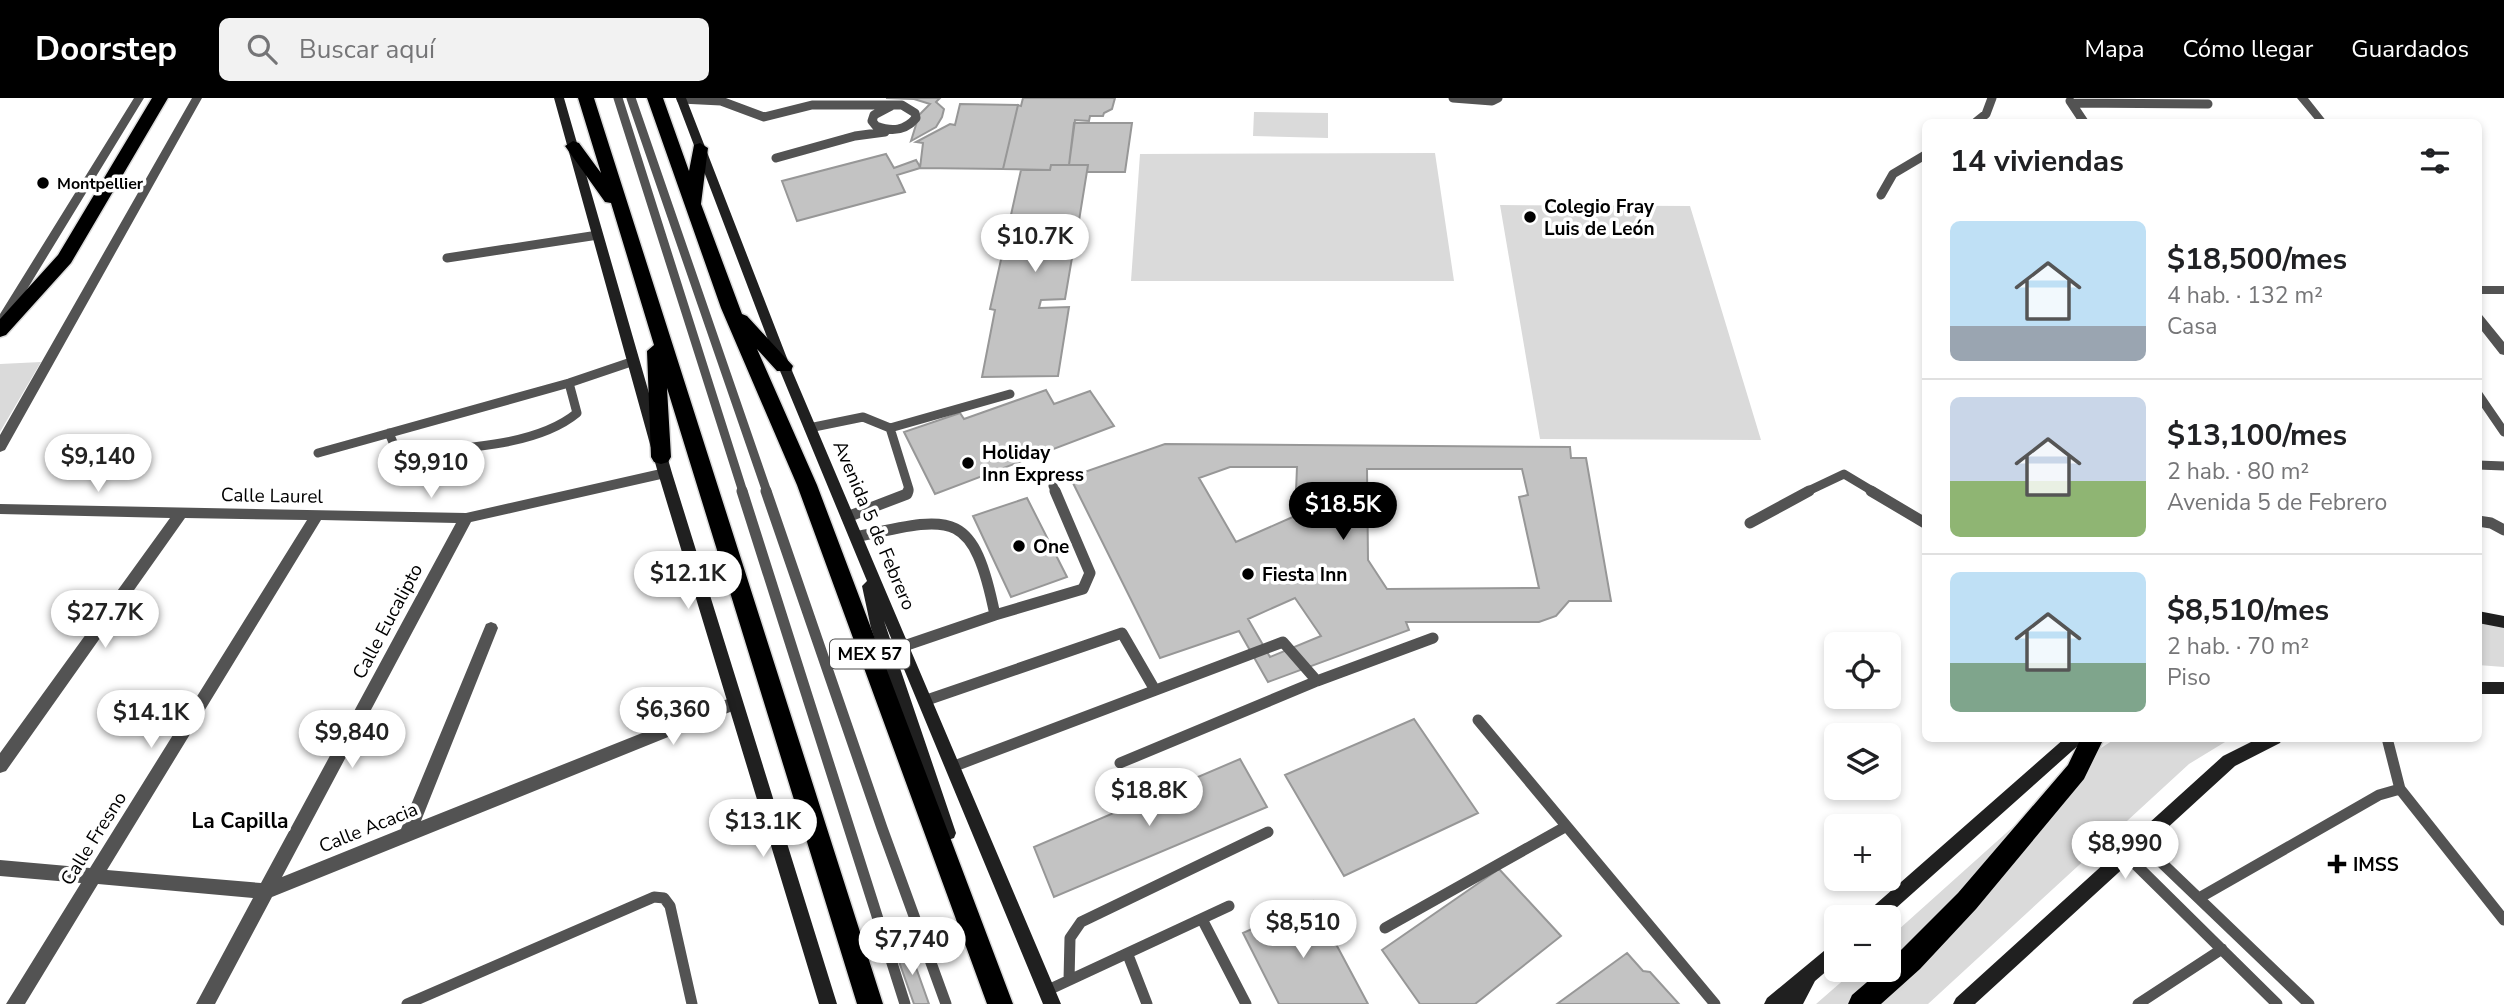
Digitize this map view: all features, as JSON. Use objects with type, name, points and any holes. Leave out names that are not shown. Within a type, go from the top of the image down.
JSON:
[{"type":"highway","points":[[0,331],[65,259],[160,98]]},
{"type":"highway","points":[[586,98],[870,1004]]},
{"type":"highway","name":"MEX 57","points":[[655,98],[730,308],[807,485],[1000,1004]]},
{"type":"highway","points":[[573,146],[621,213]]},
{"type":"highway","points":[[693,208],[700,148]]},
{"type":"highway","points":[[730,308],[784,366]]},
{"type":"highway","points":[[654,321],[663,465]]},
{"type":"highway","points":[[1861,1004],[1911,960],[1967,901],[2076,772],[2091,742]]},
{"type":"main road","points":[[559,98],[663,465],[828,1004]]},
{"type":"main road","name":"Avenida 5 de Febrero","points":[[681,99],[809,428],[1049,998]]},
{"type":"main road","points":[[858,544],[878,628],[1006,1004]]},
{"type":"main road","points":[[2482,618],[2504,622]]},
{"type":"main road","points":[[2482,688],[2504,688]]},
{"type":"main road","points":[[1888,905],[2071,742]]},
{"type":"main road","points":[[1962,1004],[2229,761],[2266,742]]},
{"type":"main road","points":[[1773,1004],[1824,963]]},
{"type":"main road","points":[[1794,1004],[1808,977]]},
{"type":"street","points":[[0,324],[139,98]]},
{"type":"street","points":[[0,447],[197,98]]},
{"type":"street","points":[[2302,98],[2320,119]]},
{"type":"street","points":[[2482,290],[2504,290]]},
{"type":"street","points":[[2482,323],[2504,351]]},
{"type":"street","name":"Calle Laurel","points":[[0,509],[466,518],[663,465]]},
{"type":"street","points":[[0,766],[181,513]]},
{"type":"street","name":"Calle Fresno","points":[[15,1004],[317,515]]},
{"type":"street","name":"Calle Eucalipto","points":[[205,1004],[466,518]]},
{"type":"street","points":[[408,833],[491,628]]},
{"type":"street","name":"Calle Acacia","points":[[0,868],[266,891],[735,703]]},
{"type":"lane","points":[[618,98],[905,1004]]},
{"type":"lane","points":[[631,98],[863,776],[946,1004]]},
{"type":"lane","points":[[1453,98],[1499,98]]},
{"type":"lane","points":[[1980,119],[1986,114],[1992,98]]},
{"type":"lane","points":[[681,99],[721,101],[764,117],[813,105],[891,106]]},
{"type":"lane","points":[[2070,101],[2208,104]]},
{"type":"lane","points":[[2070,101],[2082,119]]},
{"type":"lane","points":[[776,158],[855,136],[894,131],[904,129],[916,118],[915,113],[903,102],[881,109],[872,121],[883,130],[894,131]]},
{"type":"lane","points":[[1881,195],[1893,174],[1922,157]]},
{"type":"lane","points":[[447,258],[598,235]]},
{"type":"lane","points":[[318,453],[569,383],[634,361]]},
{"type":"lane","points":[[389,433],[395,447],[408,453],[502,442],[562,426],[577,413],[569,383]]},
{"type":"lane","points":[[809,428],[863,417],[890,428],[1010,394]]},
{"type":"lane","points":[[2482,400],[2504,432]]},
{"type":"lane","points":[[847,517],[907,494],[909,489],[890,428]]},
{"type":"lane","points":[[2482,465],[2504,466]]},
{"type":"lane","points":[[1750,523],[1835,476],[1844,474],[1922,521]]},
{"type":"lane","points":[[901,647],[1083,589],[1090,573],[1053,486]]},
{"type":"lane","points":[[858,544],[926,522],[949,524],[968,537],[988,577],[995,615]]},
{"type":"lane","points":[[2482,522],[2504,530]]},
{"type":"lane","points":[[924,701],[1122,633],[1155,690]]},
{"type":"lane","points":[[1120,763],[1317,681],[1433,638]]},
{"type":"lane","points":[[952,767],[1283,642],[1317,681]]},
{"type":"lane","points":[[1478,720],[1715,1004]]},
{"type":"lane","points":[[2388,742],[2400,789],[2504,920]]},
{"type":"lane","points":[[2199,898],[2379,795],[2400,789]]},
{"type":"lane","points":[[1385,928],[1565,827]]},
{"type":"lane","points":[[1069,980],[1070,938],[1081,922],[1268,832]]},
{"type":"lane","points":[[2140,842],[2309,1004]]},
{"type":"lane","points":[[2126,855],[2277,1004]]},
{"type":"lane","points":[[407,1004],[654,897],[664,898],[670,906],[692,1004]]},
{"type":"lane","points":[[1049,998],[1069,980],[1128,956],[1229,906]]},
{"type":"lane","points":[[1203,921],[1246,1004]]},
{"type":"lane","points":[[2138,1004],[2222,950]]},
{"type":"lane","points":[[1128,956],[1147,1004]]},
{"type":"shaded area","points":[[1254,112],[1328,113],[1328,138],[1253,136]]},
{"type":"shaded area","points":[[1435,153],[1454,281],[1131,281],[1140,154]]},
{"type":"shaded area","points":[[1500,205],[1690,206],[1761,440],[1540,439]]},
{"type":"shaded area","points":[[41,362],[0,432],[0,364]]},
{"type":"shaded area","points":[[2482,618],[2504,622],[2504,667],[2482,665]]},
{"type":"shaded area","points":[[2110,742],[2225,742],[2189,764],[1928,1004],[1816,1004],[1841,982],[1901,982],[1901,927]]},
{"type":"building","points":[[886,98],[940,98],[936,102],[944,109],[942,117],[936,127],[911,141],[919,115],[930,104],[914,99]]},
{"type":"building","points":[[1023,98],[1115,98],[1112,109],[1103,116],[1090,116],[1089,121],[1075,120],[1069,165],[1051,165],[1050,170],[1003,169],[1018,105],[1021,106]]},
{"type":"building","points":[[960,104],[1018,105],[1003,169],[920,168],[923,143],[916,142],[950,124],[955,125]]},
{"type":"building","points":[[1074,123],[1132,123],[1125,172],[1087,172],[1088,165],[1069,165]]},
{"type":"building","points":[[886,154],[894,168],[916,160],[919,165],[920,168],[897,175],[905,192],[797,221],[782,181]]},
{"type":"building","points":[[1051,165],[1088,165],[1077,233],[1049,233],[1048,240],[1075,240],[1065,299],[1041,300],[1039,308],[1069,307],[1058,376],[982,377],[995,310],[990,309],[1021,170],[1050,170]]},
{"type":"building","name":"Holiday Inn Express","points":[[1046,390],[1054,404],[1090,391],[1114,426],[935,494],[904,432],[960,413],[964,419]]},
{"type":"building","name":"Fiesta Inn","points":[[1165,444],[1570,447],[1571,458],[1586,458],[1611,601],[1569,601],[1556,616],[1539,622],[1406,622],[1409,630],[1268,682],[1239,631],[1160,658],[1070,477]],"holes":[[[1230,467],[1297,467],[1295,516],[1236,542],[1199,478]],[[1367,469],[1522,469],[1528,495],[1519,497],[1539,588],[1387,589],[1368,560]],[[1295,598],[1321,636],[1270,657],[1248,619]]]},
{"type":"building","name":"One","points":[[1027,498],[1067,577],[1011,597],[973,516]]},
{"type":"building","points":[[1414,719],[1478,813],[1344,876],[1285,775]]},
{"type":"building","points":[[1240,759],[1267,807],[1054,897],[1034,847]]},
{"type":"building","points":[[1499,869],[1561,936],[1475,1004],[1420,1004],[1382,950]]},
{"type":"building","points":[[1313,901],[1368,1004],[1279,1004],[1243,933]]},
{"type":"building","points":[[909,948],[929,1004],[914,1004],[896,953]]},
{"type":"building","points":[[1627,953],[1643,971],[1650,972],[1679,1004],[1557,1004]]},
{"type":"place","name":"Montpellier","points":[[43,183]]},
{"type":"place","name":"Colegio Fray Luis de León","points":[[1530,217]]},
{"type":"place","name":"Holiday Inn Express","points":[[968,463]]},
{"type":"place","name":"One","points":[[1019,546]]},
{"type":"place","name":"Fiesta Inn","points":[[1248,574]]},
{"type":"place","name":"IMSS","points":[[2337,864]]},
{"type":"district","name":"La Capilla","points":[[240,821]]}]
